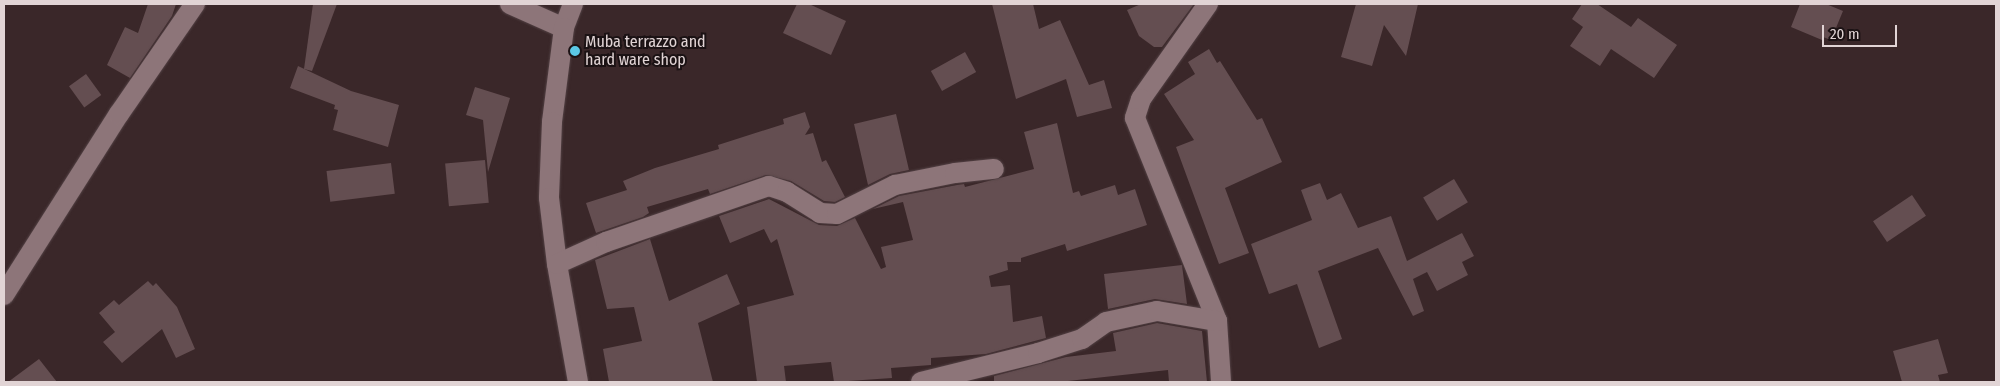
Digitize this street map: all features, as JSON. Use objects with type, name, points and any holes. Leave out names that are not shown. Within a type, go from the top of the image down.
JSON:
[{"type":"street","points":[[4,295],[119,114],[195,4]]},
{"type":"street","points":[[510,4],[564,28]]},
{"type":"street","points":[[573,4],[564,28],[552,122],[549,198],[557,264],[578,382]]},
{"type":"street","points":[[1208,4],[1141,99],[1135,118],[1217,321],[1221,382]]},
{"type":"street","points":[[557,264],[606,242],[769,186],[787,192],[820,213],[837,214],[895,185],[955,173],[994,169]]},
{"type":"street","points":[[921,382],[1047,350],[1082,339],[1106,322],[1157,312],[1217,321]]},
{"type":"building","points":[[148,4],[176,4],[172,16],[130,78],[107,65],[125,27],[138,33]]},
{"type":"building","points":[[313,4],[337,4],[312,71],[304,69]]},
{"type":"building","points":[[797,4],[809,4],[846,21],[831,55],[783,33]]},
{"type":"building","points":[[992,4],[1033,4],[1039,29],[1060,20],[1089,85],[1104,80],[1112,108],[1077,117],[1066,79],[1016,99]]},
{"type":"building","points":[[1141,4],[1194,4],[1162,47],[1154,47],[1139,36],[1127,10]]},
{"type":"building","points":[[1356,4],[1418,4],[1406,56],[1384,25],[1372,66],[1341,57]]},
{"type":"building","points":[[1582,4],[1597,4],[1631,27],[1638,18],[1677,45],[1654,78],[1611,49],[1600,66],[1570,46],[1583,27],[1572,19]]},
{"type":"building","points":[[1800,4],[1826,4],[1843,11],[1831,40],[1823,37],[1822,40],[1791,27]]},
{"type":"building","points":[[1209,49],[1217,63],[1220,61],[1257,120],[1262,118],[1282,162],[1225,188],[1249,253],[1219,264],[1176,147],[1194,140],[1164,94],[1195,74],[1188,62]]},
{"type":"building","points":[[965,52],[976,72],[942,91],[931,71]]},
{"type":"building","points":[[298,66],[351,91],[399,105],[388,147],[333,130],[338,110],[334,109],[335,105],[290,88]]},
{"type":"building","points":[[86,74],[101,95],[84,107],[69,86]]},
{"type":"building","points":[[475,87],[510,98],[488,172],[483,120],[466,115]]},
{"type":"building","points":[[805,112],[810,127],[805,135],[813,133],[822,162],[826,160],[845,197],[835,202],[824,201],[791,181],[766,175],[710,194],[708,189],[647,207],[649,213],[643,217],[596,233],[586,203],[627,190],[623,181],[655,168],[719,149],[718,145],[784,124],[783,119]]},
{"type":"building","points":[[896,114],[909,170],[890,174],[868,185],[854,124]]},
{"type":"building","points":[[1057,123],[1073,193],[1079,191],[1081,196],[1115,185],[1118,195],[1135,189],[1147,225],[1067,251],[1065,244],[1021,258],[1021,262],[1007,262],[1008,270],[989,276],[991,287],[1010,285],[1013,322],[1042,316],[1046,338],[986,354],[931,358],[931,365],[891,368],[892,378],[834,382],[831,362],[784,366],[786,382],[757,382],[747,307],[794,295],[777,239],[771,243],[764,229],[730,243],[719,216],[769,199],[819,225],[837,226],[855,218],[881,269],[886,267],[881,247],[913,240],[903,202],[873,209],[899,196],[964,184],[965,187],[1034,169],[1024,132]]},
{"type":"building","points":[[485,160],[489,203],[449,206],[445,163]]},
{"type":"building","points":[[391,163],[395,194],[330,202],[326,171]]},
{"type":"building","points":[[1454,179],[1468,202],[1437,221],[1423,198]]},
{"type":"building","points":[[1320,183],[1327,200],[1341,193],[1358,228],[1391,216],[1407,261],[1462,233],[1474,256],[1462,262],[1468,275],[1437,291],[1427,272],[1413,279],[1424,311],[1413,316],[1378,248],[1318,271],[1342,339],[1319,348],[1297,284],[1269,294],[1251,244],[1312,220],[1301,190]]},
{"type":"building","points":[[1912,195],[1926,216],[1887,242],[1873,221]]},
{"type":"building","points":[[650,239],[669,301],[727,274],[740,304],[698,323],[713,382],[609,382],[603,349],[642,341],[634,307],[607,309],[595,260]]},
{"type":"building","points":[[1182,265],[1187,304],[1155,299],[1108,309],[1104,274]]},
{"type":"building","points":[[148,281],[153,286],[156,283],[177,307],[195,349],[176,358],[162,329],[122,363],[103,342],[115,332],[99,313],[114,300],[119,305]]},
{"type":"building","points":[[1157,323],[1202,331],[1207,382],[1169,382],[1168,370],[1059,382],[994,382],[994,376],[1066,357],[1116,351],[1113,333]]},
{"type":"building","points":[[1938,339],[1948,373],[1938,375],[1940,382],[1902,382],[1893,351]]},
{"type":"building","points":[[39,359],[57,382],[8,382]]},
{"type":"place","name":"Muba terrazzo and hard ware shop","points":[[575,51]]}]
